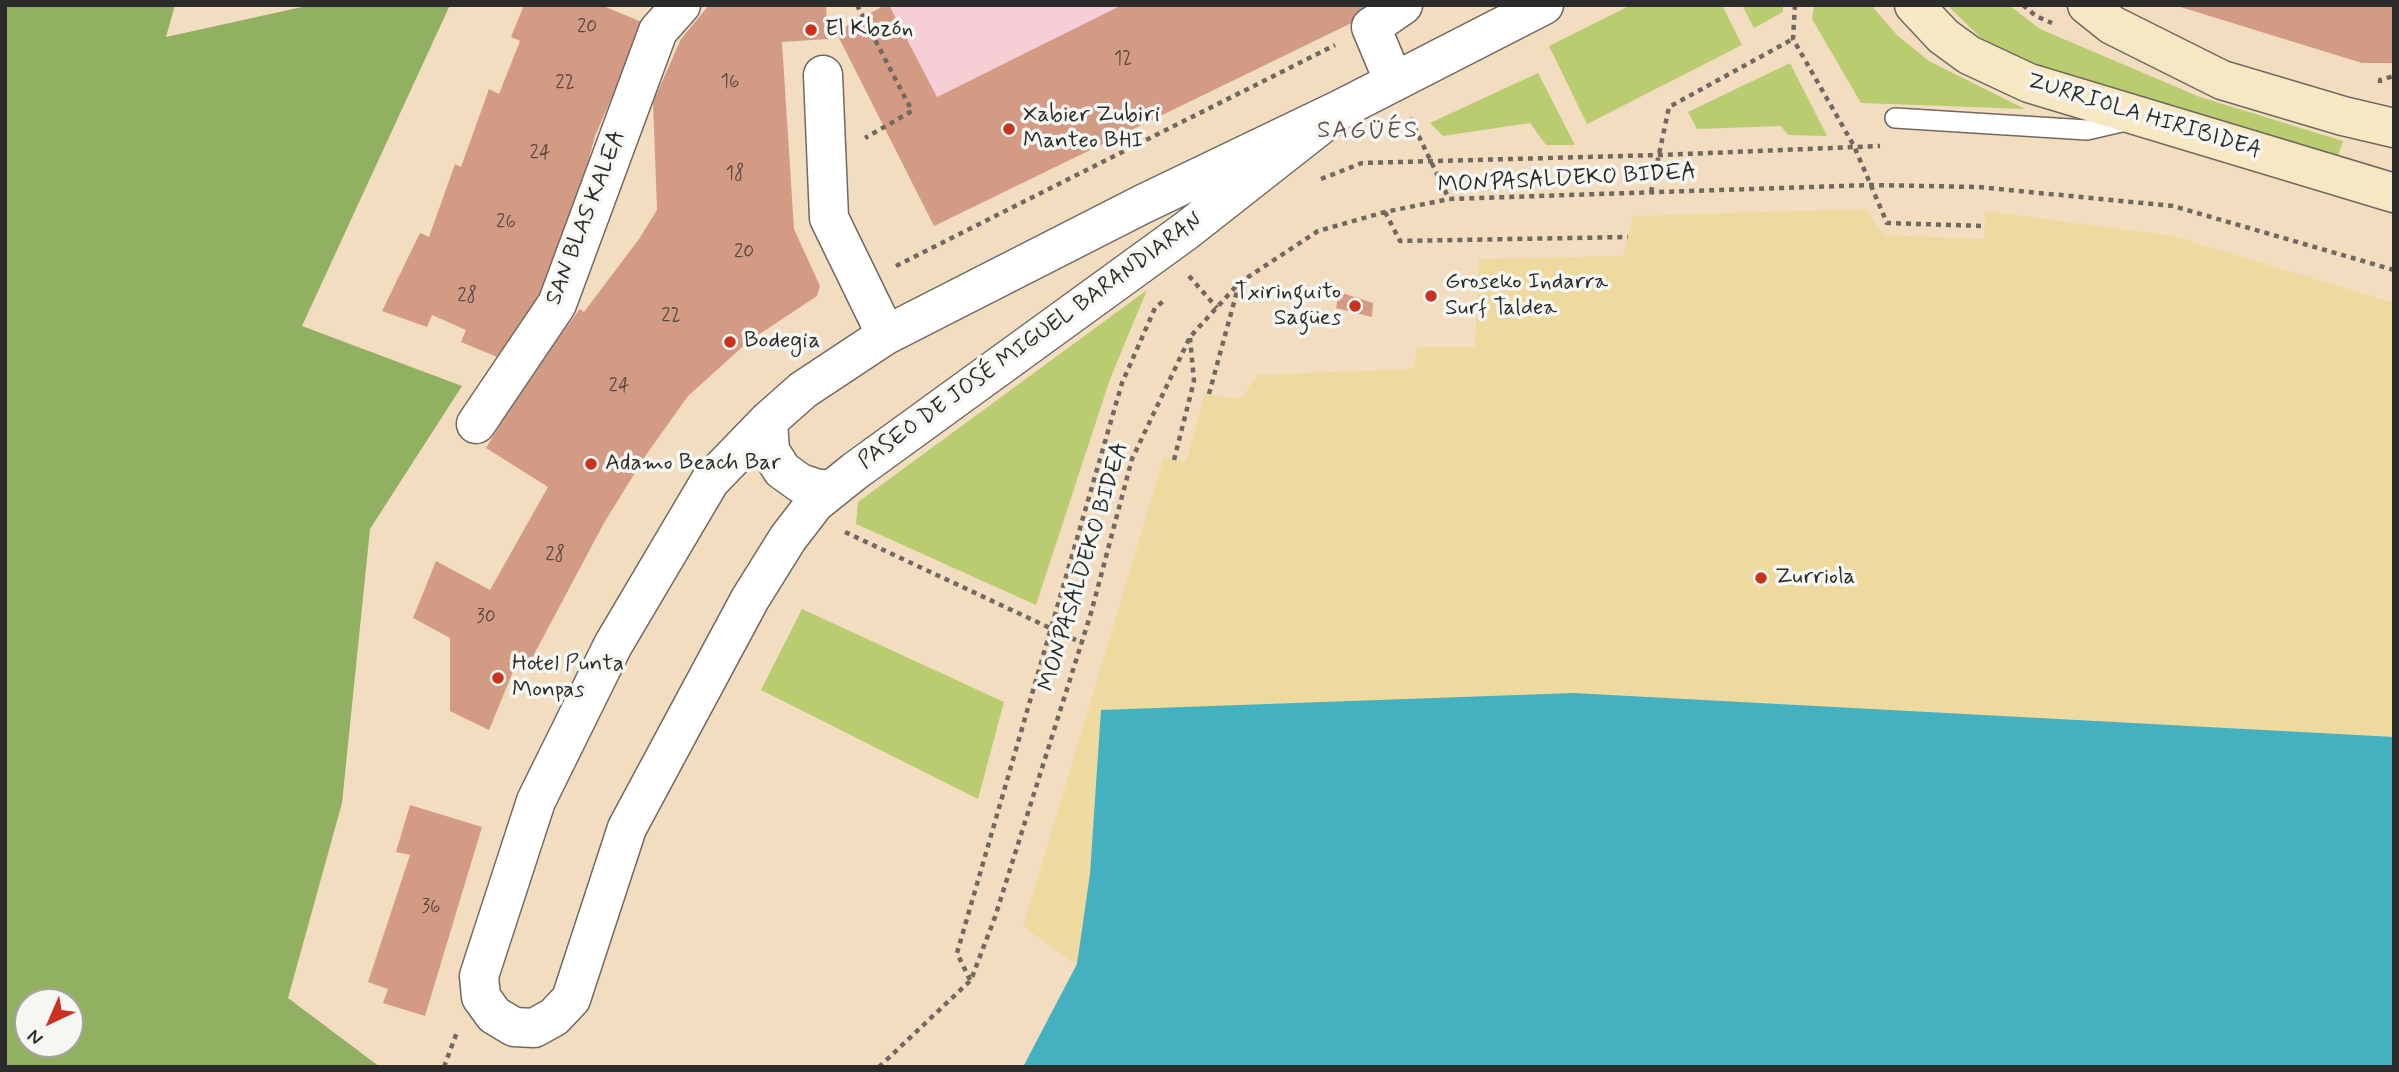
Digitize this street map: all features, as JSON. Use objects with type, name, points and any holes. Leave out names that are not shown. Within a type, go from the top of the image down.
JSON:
[{"type":"main road","name":"ZURRIOLA HIRIBIDEA","points":[[1914,5],[1943,36],[1969,55],[2029,83],[2394,194]]},
{"type":"main road","points":[[2099,15],[2222,80],[2343,116],[2394,128]]},
{"type":"street","name":"SAN BLAS KALEA","points":[[476,424],[557,304],[658,31],[681,5]]},
{"type":"street","points":[[1394,82],[1371,27],[1403,5]]},
{"type":"street","name":"PASEO DE JOSÉ MIGUEL BARANDIARAN","points":[[1224,182],[1178,237],[819,502],[788,538],[750,598],[627,828],[571,999],[554,1017],[534,1028],[514,1027],[494,1015],[481,997],[479,976],[536,801],[614,645],[710,481],[768,421],[803,390],[886,335],[1224,182],[1341,109],[1544,5]]},
{"type":"street","points":[[2078,5],[2099,15]]},
{"type":"street","points":[[823,75],[829,218],[886,335]]},
{"type":"street","points":[[768,421],[770,451],[782,470],[800,483],[818,489],[819,502]]},
{"type":"lane","points":[[1895,118],[2087,130],[2141,117]]},
{"type":"path","points":[[826,161],[912,111],[857,5]]},
{"type":"path","points":[[1795,5],[1793,40],[1854,146],[1887,223],[1985,226]]},
{"type":"path","points":[[859,279],[903,263],[1371,27]]},
{"type":"path","points":[[1651,192],[1669,107],[1793,40]]},
{"type":"path","points":[[1394,82],[1449,200]]},
{"type":"path","points":[[1317,181],[1362,163],[1881,146]]},
{"type":"path","name":"MONPASALDEKO BIDEA","points":[[879,1067],[971,980],[995,917],[1082,643],[1132,459],[1190,337],[1239,283],[1318,231],[1385,212],[1449,200],[1871,185],[1978,187],[2173,206],[2394,270]]},
{"type":"path","points":[[1385,212],[1400,242],[1628,237]]},
{"type":"path","points":[[1181,285],[1200,268]]},
{"type":"path","points":[[1209,394],[1239,283]]},
{"type":"path","points":[[971,980],[957,953],[1122,383],[1155,308],[1172,293]]},
{"type":"path","points":[[1174,460],[1194,381],[1190,337]]},
{"type":"path","points":[[819,502],[1051,629],[1082,643]]},
{"type":"shaded area","name":"Xabier Zubiri Manteo BHI","points":[[885,5],[1365,5],[1370,14],[934,226],[836,32]]},
{"type":"green space","points":[[5,5],[175,5],[166,37],[311,5],[450,5],[302,326],[462,386],[370,529],[342,803],[288,998],[380,1067],[5,1067]]},
{"type":"green space","points":[[1631,5],[1722,5],[1742,45],[1587,124],[1549,46]]},
{"type":"green space","points":[[1742,5],[1783,5],[1783,12],[1754,28]]},
{"type":"green space","points":[[1814,5],[1871,5],[1898,36],[1929,61],[2025,109],[1861,103],[1812,19]]},
{"type":"green space","points":[[1947,5],[2009,5],[2040,29],[2200,97],[2343,141],[2338,156],[2041,68],[1982,39]]},
{"type":"green space","points":[[1790,63],[1827,136],[1788,135],[1781,126],[1697,129],[1688,112]]},
{"type":"green space","points":[[1538,73],[1575,145],[1546,145],[1530,123],[1443,136],[1430,123]]},
{"type":"green space","points":[[1147,290],[1110,379],[1036,605],[856,524],[858,502]]},
{"type":"green space","points":[[802,609],[1004,702],[978,799],[761,690]]},
{"type":"sand","points":[[1866,209],[1883,235],[1984,239],[1985,211],[2173,236],[2394,303],[2394,1067],[1023,1067],[1077,964],[1023,927],[1164,457],[1186,462],[1205,393],[1242,398],[1257,375],[1413,369],[1417,347],[1475,347],[1479,259],[1623,256],[1633,216]]},
{"type":"water","points":[[1573,693],[2394,737],[2394,1067],[1023,1067],[1077,964],[1090,874],[1101,710]]},
{"type":"building","points":[[524,5],[601,5],[644,23],[595,136],[574,213],[544,286],[502,359],[461,342],[466,330],[432,315],[427,327],[382,311],[420,233],[429,237],[455,164],[461,167],[489,89],[499,94],[520,41],[511,37]]},
{"type":"building","points":[[709,5],[826,5],[828,39],[782,42],[794,229],[820,286],[817,296],[749,341],[688,396],[646,455],[604,523],[530,662],[515,667],[489,730],[450,711],[450,638],[413,618],[436,561],[490,590],[548,487],[486,448],[531,374],[580,309],[584,312],[639,239],[657,210],[653,102],[681,39]]},
{"type":"building","name":"Xabier Zubiri Manteo BHI","points":[[889,5],[937,97],[1122,5],[1365,5],[1370,14],[934,226],[836,32]]},
{"type":"building","points":[[2174,5],[2394,5],[2394,63],[2362,63]]},
{"type":"building","name":"Txiringuito Sagües","points":[[1339,292],[1373,303],[1372,317],[1336,308]]},
{"type":"building","points":[[410,805],[482,827],[425,1016],[383,1003],[388,989],[368,982],[410,855],[396,852]]},
{"type":"place","name":"El Kbzón","points":[[811,30]]},
{"type":"place","name":"Xabier Zubiri Manteo BHI","points":[[1009,129]]},
{"type":"place","name":"Groseko Indarra Surf Taldea","points":[[1431,296]]},
{"type":"place","name":"Txiringuito Sagües","points":[[1355,306]]},
{"type":"place","name":"Bodegia","points":[[730,342]]},
{"type":"place","name":"Adamo Beach Bar","points":[[591,464]]},
{"type":"place","name":"Zurriola","points":[[1761,578]]},
{"type":"place","name":"Hotel Punta Monpas","points":[[498,678]]},
{"type":"district","name":"SAGÜÉS","points":[[1368,132]]}]
